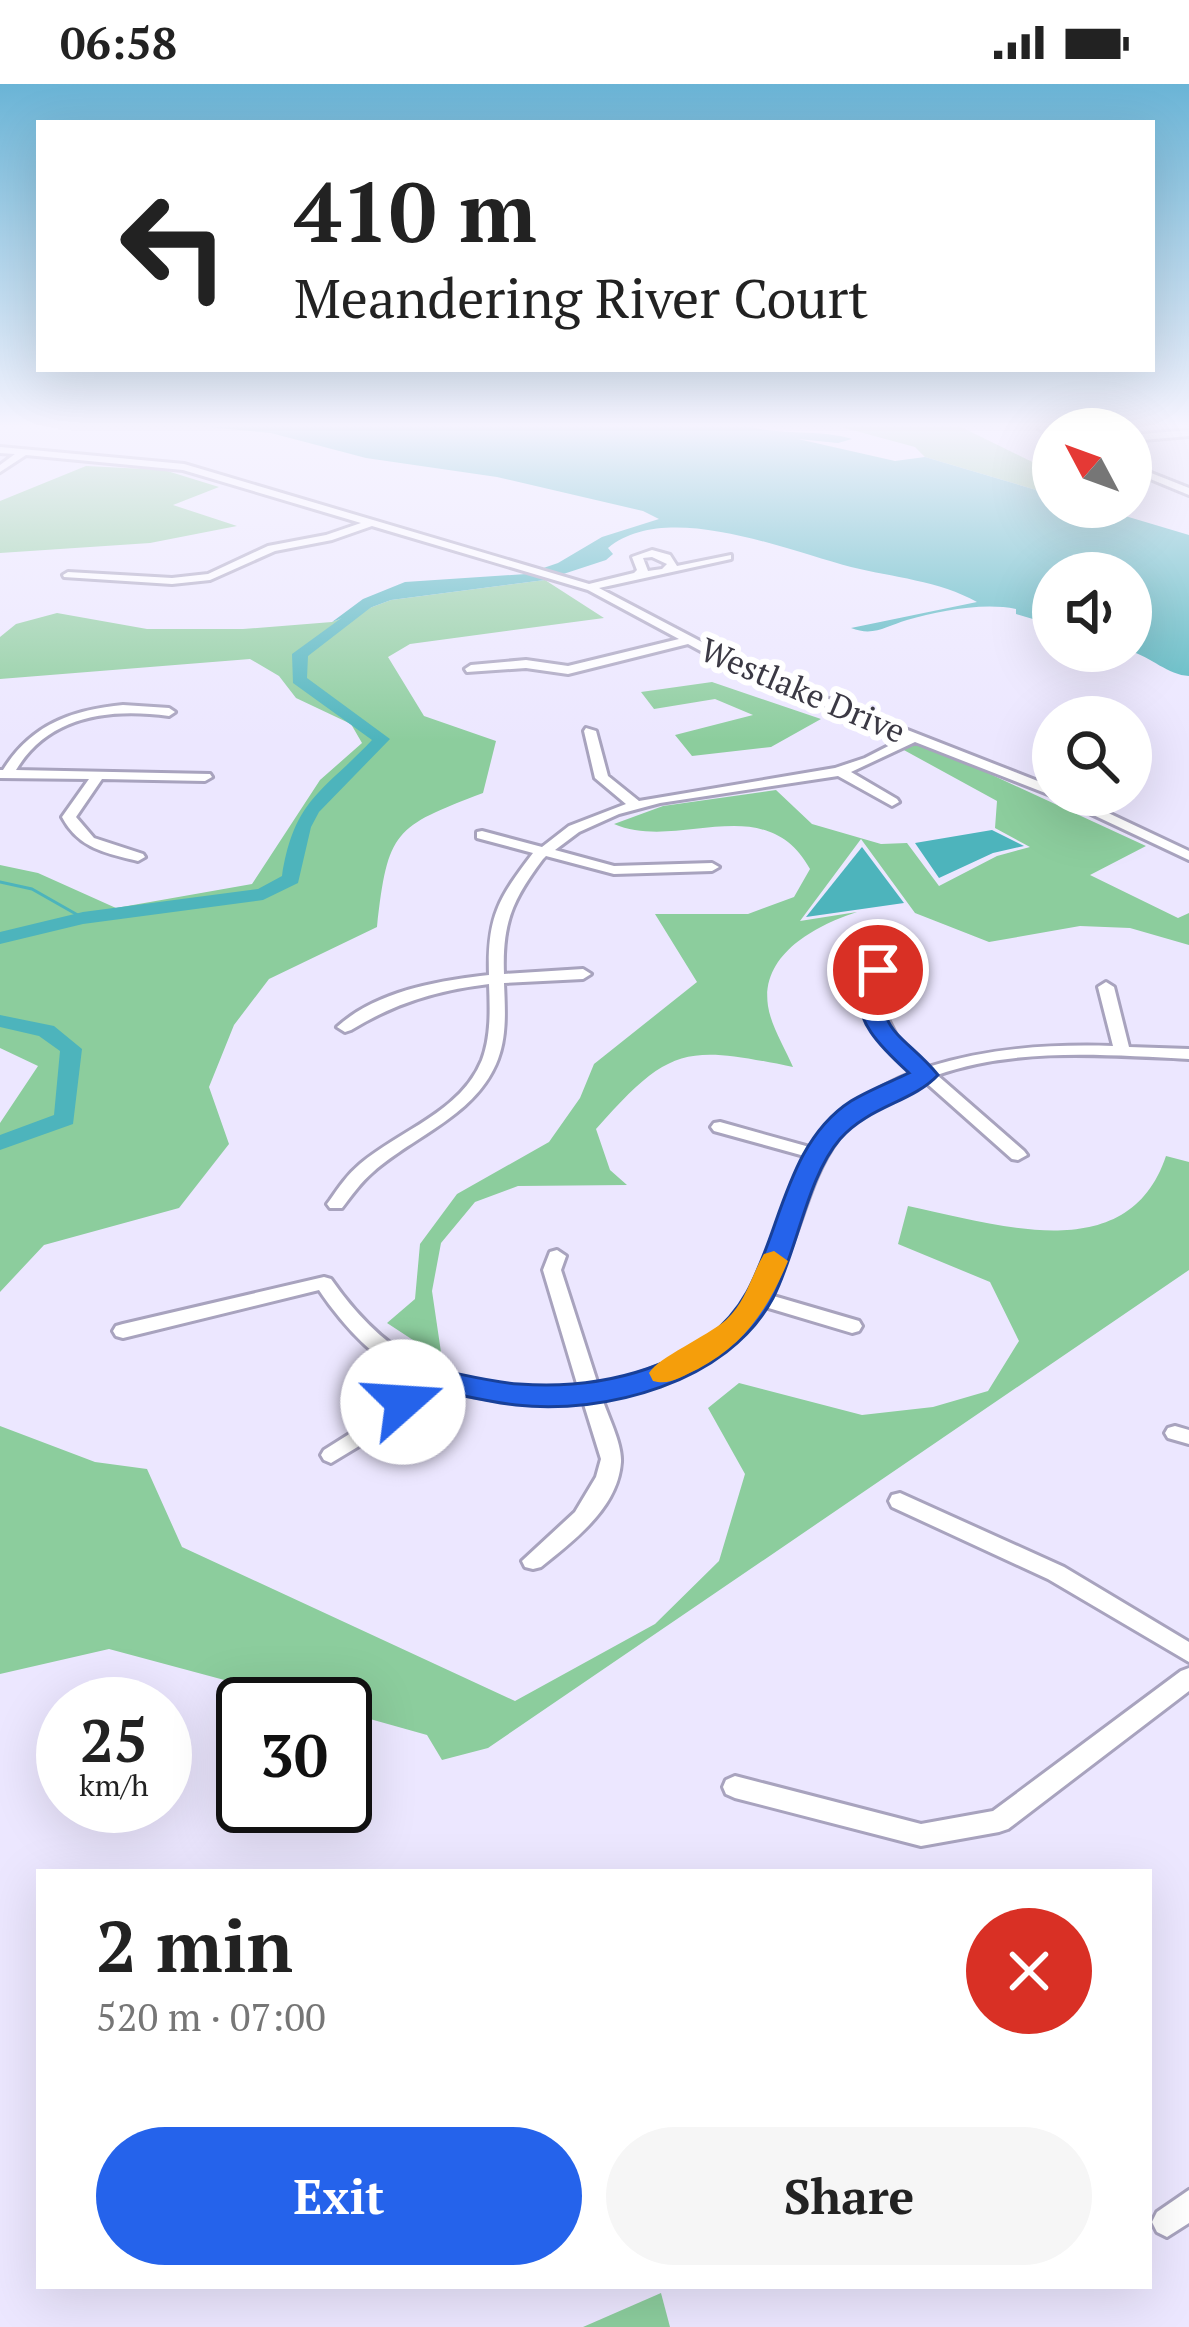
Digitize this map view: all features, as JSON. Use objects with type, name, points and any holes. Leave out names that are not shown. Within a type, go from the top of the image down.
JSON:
[{"type":"street","points":[[68,575],[172,581],[210,577],[272,548],[346,532]]},
{"type":"street","name":"Westlake Drive","points":[[407,532],[588,587],[753,674],[1032,784]]},
{"type":"street","points":[[638,575],[643,572],[637,557],[641,554],[670,558],[673,564],[665,572]]},
{"type":"street","points":[[588,587],[727,557]]},
{"type":"street","points":[[471,669],[526,664],[568,670],[686,641]]},
{"type":"street","points":[[4,774],[28,740],[72,717],[126,708],[169,712]]},
{"type":"street","points":[[590,730],[602,778],[636,805]]},
{"type":"street","points":[[336,1204],[371,1166],[478,1082],[493,1055],[499,1023],[496,936],[503,908],[519,880],[545,853],[586,826],[636,805],[840,771],[915,737]]},
{"type":"street","points":[[840,771],[892,802]]},
{"type":"street","points":[[4,774],[205,777]]},
{"type":"street","points":[[97,777],[73,806],[69,817],[76,832],[93,845],[138,857]]},
{"type":"street","name":"Westlake Drive","points":[[1103,816],[1189,856]]},
{"type":"street","points":[[482,835],[633,872],[712,867]]},
{"type":"street","points":[[878,970],[868,998],[892,1045],[1018,1155]]},
{"type":"street","points":[[345,1027],[380,1002],[410,991],[583,974]]},
{"type":"street","points":[[1106,987],[1122,1051]]},
{"type":"street","points":[[123,1330],[324,1283],[374,1342],[429,1378],[519,1395],[591,1393],[649,1379],[685,1364],[724,1338],[758,1298],[817,1154],[859,1107],[926,1075],[995,1054],[1189,1054]]},
{"type":"street","points":[[720,1127],[817,1154]]},
{"type":"street","points":[[533,1562],[586,1518],[608,1481],[610,1444],[552,1270],[556,1256]]},
{"type":"street","points":[[758,1298],[852,1326]]},
{"type":"street","points":[[331,1455],[377,1426],[429,1378]]},
{"type":"street","points":[[900,1502],[1056,1573],[1189,1653]]},
{"type":"street","points":[[735,1787],[921,1835],[1000,1822],[1189,1678]]},
{"type":"shaded area","points":[[0,532],[208,532],[150,543],[0,553]]},
{"type":"shaded area","points":[[644,532],[608,548],[613,554],[606,560],[545,580],[391,600],[332,622],[363,599],[405,582],[526,574],[558,563],[602,537]]},
{"type":"shaded area","points":[[719,532],[1189,535],[1189,676],[1152,661],[1152,552],[1032,552],[1032,619],[1016,614],[1016,609],[961,608],[866,631],[851,628],[977,602],[932,584]]},
{"type":"shaded area","points":[[545,580],[604,618],[410,644],[388,657],[424,716],[496,741],[483,793],[430,815],[401,836],[386,870],[377,927],[269,979],[234,1025],[209,1087],[229,1144],[179,1208],[44,1245],[0,1292],[0,1123],[38,1066],[0,1048],[0,865],[38,873],[116,908],[252,884],[320,780],[362,743],[351,724],[296,698],[279,676],[250,659],[0,679],[0,637],[16,624],[57,613],[147,629],[243,629],[332,622],[391,600]]},
{"type":"shaded area","points":[[712,682],[821,719],[771,747],[692,756],[675,735],[753,715],[715,699],[654,709],[641,692]]},
{"type":"shaded area","points":[[923,743],[1032,793],[1032,816],[1081,816],[1146,846],[1090,875],[1178,918],[1189,913],[1189,945],[1130,928],[1080,926],[989,942],[915,913],[861,839],[800,921],[857,912],[809,934],[773,971],[768,1006],[793,1067],[703,1055],[663,1067],[596,1129],[610,1170],[627,1185],[518,1186],[475,1202],[441,1243],[432,1291],[442,1359],[387,1323],[415,1299],[420,1244],[457,1194],[549,1142],[580,1098],[594,1064],[697,982],[655,914],[748,914],[794,897],[810,869],[791,845],[770,832],[745,827],[639,831],[614,824],[663,806],[776,790],[812,824],[881,844],[907,843],[939,886],[997,856],[1030,847],[995,828],[997,801],[902,749]]},
{"type":"shaded area","points":[[992,830],[1024,846],[993,853],[939,878],[915,843]]},
{"type":"shaded area","points":[[862,847],[904,903],[806,917]]},
{"type":"shaded area","points":[[1166,1156],[1189,1162],[1189,1270],[488,1748],[442,1760],[427,1735],[372,1720],[372,1677],[216,1678],[109,1649],[0,1674],[0,1426],[95,1462],[147,1469],[182,1547],[515,1701],[655,1624],[719,1561],[745,1474],[708,1408],[739,1383],[862,1415],[933,1407],[988,1391],[1019,1341],[990,1282],[898,1244],[908,1206],[980,1222],[1056,1230],[1091,1227],[1122,1214],[1148,1192]]},
{"type":"shaded area","points":[[661,2293],[670,2327],[583,2327]]},
{"type":"waterway","points":[[0,938],[83,918],[263,894],[291,879],[295,849],[310,811],[382,739],[299,680],[300,654],[369,602]]},
{"type":"waterway","points":[[0,882],[32,889],[83,918]]},
{"type":"waterway","points":[[0,1021],[46,1031],[71,1049],[65,1119],[0,1143]]},
{"type":"slow traffic","points":[[664,1373],[707,1351],[741,1323],[774,1261]]},
{"type":"route","points":[[403,1402],[429,1378],[519,1395],[591,1393],[629,1385],[685,1364],[741,1323],[758,1298],[829,1135],[859,1107],[926,1075],[892,1045],[872,1011],[868,998],[878,970]]}]
